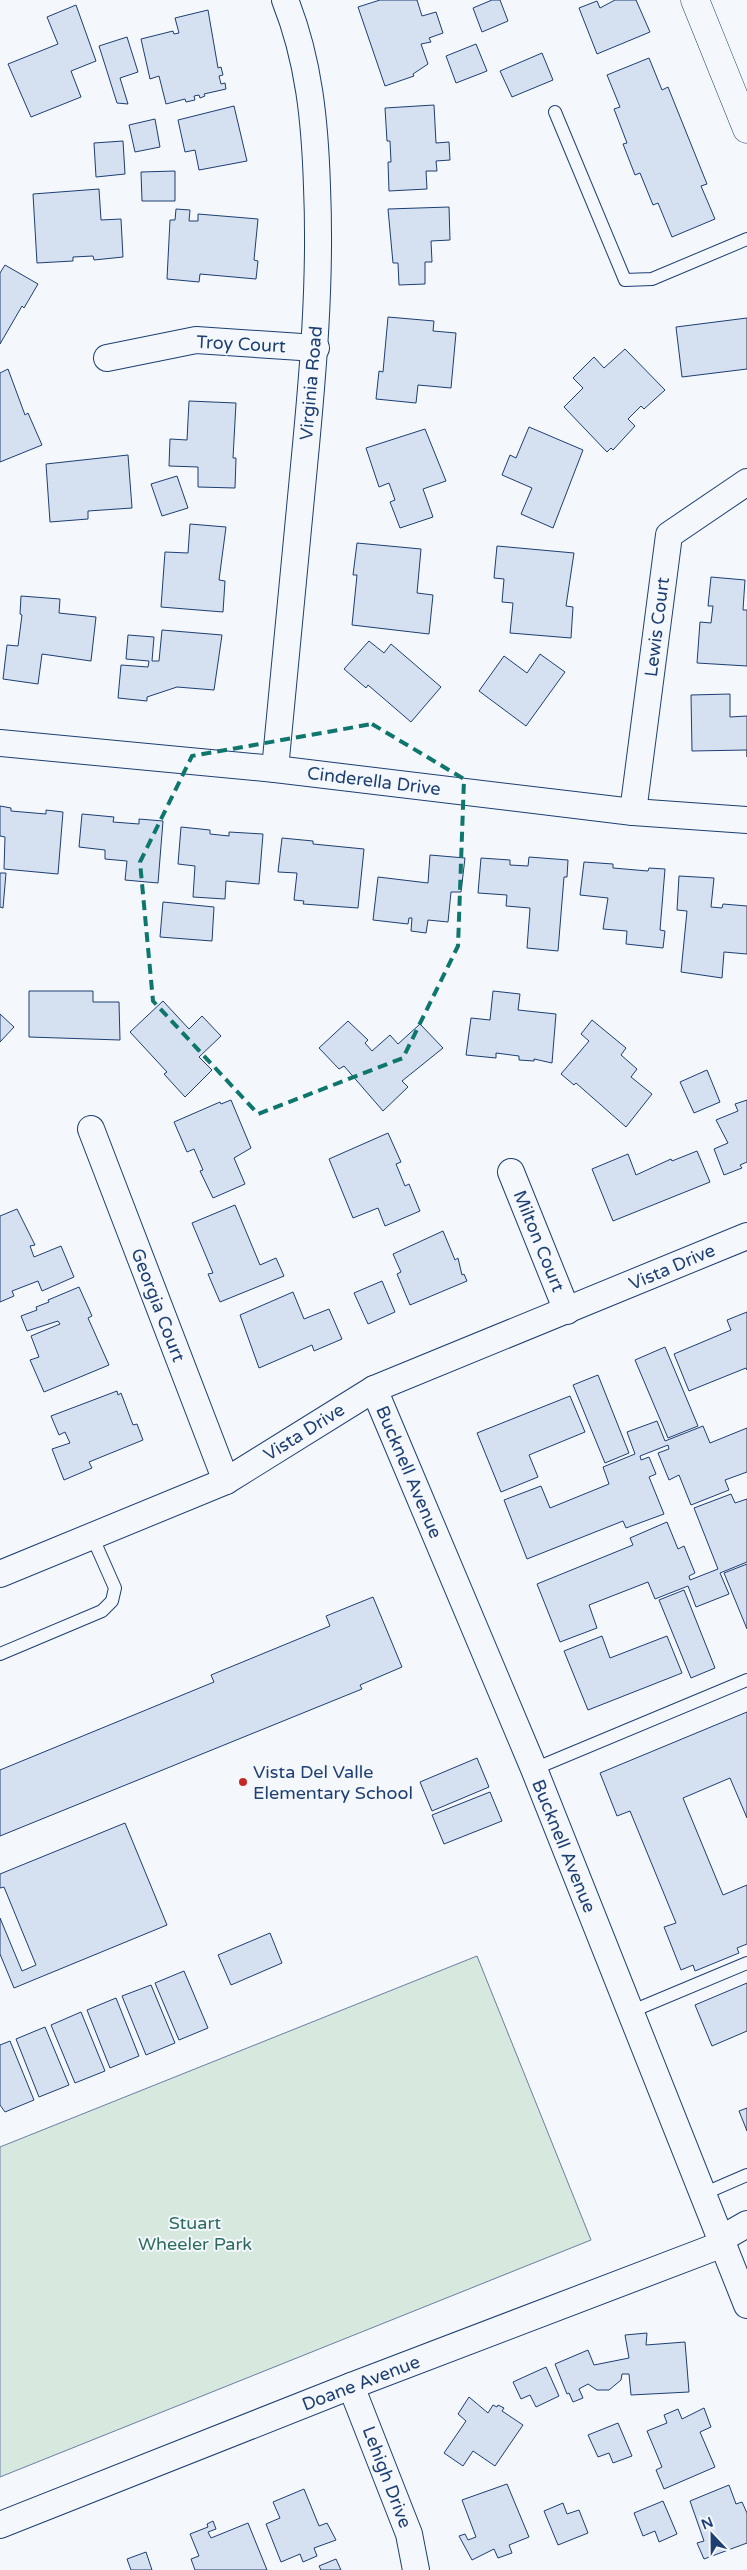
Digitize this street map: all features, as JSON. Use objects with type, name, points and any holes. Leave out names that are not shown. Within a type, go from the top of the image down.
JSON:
[{"type":"main road","points":[[695,0],[747,129]]},
{"type":"street","name":"Virginia Road","points":[[275,768],[316,348],[320,247],[316,141],[309,82],[295,24],[285,0]]},
{"type":"street","name":"Troy Court","points":[[107,358],[196,340],[316,348]]},
{"type":"street","name":"Lewis Court","points":[[634,812],[669,534],[747,482]]},
{"type":"street","name":"Cinderella Drive","points":[[0,743],[275,768],[634,812],[747,820]]},
{"type":"street","name":"Georgia Court","points":[[91,1130],[226,1481]]},
{"type":"street","name":"Milton Court","points":[[512,1172],[567,1311]]},
{"type":"street","name":"Vista Drive","points":[[0,1574],[226,1481],[374,1389],[747,1236]]},
{"type":"street","name":"Bucknell Avenue","points":[[374,1389],[534,1769],[747,2305]]},
{"type":"street","name":"Doane Avenue","points":[[0,2525],[722,2242],[747,2224]]},
{"type":"street","name":"Lehigh Drive","points":[[351,2386],[409,2534],[416,2570]]},
{"type":"lane","points":[[555,112],[625,280],[652,279],[747,239]]},
{"type":"lane","points":[[0,1654],[102,1610],[112,1601],[115,1588],[92,1536]]},
{"type":"lane","points":[[534,1769],[747,1680]]},
{"type":"lane","points":[[630,2012],[747,1963]]},
{"type":"lane","points":[[703,2194],[747,2175]]},
{"type":"highlighted area","points":[[372,724],[464,779],[458,946],[403,1058],[258,1114],[153,1001],[140,862],[192,756]]},
{"type":"green space","name":"Stuart Wheeler Park","points":[[477,1956],[591,2240],[0,2477],[0,2147]]},
{"type":"building","points":[[380,0],[417,0],[422,16],[436,12],[443,33],[429,38],[431,42],[421,44],[428,64],[413,74],[414,76],[385,86],[358,7]]},
{"type":"building","points":[[492,0],[500,0],[508,21],[482,32],[473,8]]},
{"type":"building","points":[[615,0],[636,0],[650,32],[597,54],[579,8],[597,1],[600,8]]},
{"type":"building","points":[[76,5],[96,61],[71,71],[81,97],[31,117],[8,64],[58,44],[47,17]]},
{"type":"building","points":[[208,10],[218,68],[221,67],[223,75],[219,76],[221,84],[225,83],[226,89],[204,94],[205,96],[200,98],[199,95],[194,96],[195,100],[186,102],[185,99],[166,104],[159,76],[150,79],[141,39],[173,31],[174,34],[179,33],[175,18]]},
{"type":"building","points":[[127,37],[138,72],[120,78],[128,104],[117,103],[99,46]]},
{"type":"building","points":[[476,44],[487,71],[456,83],[446,56]]},
{"type":"building","points":[[542,53],[553,80],[512,97],[500,71]]},
{"type":"building","points":[[649,58],[662,90],[668,87],[707,184],[701,186],[715,219],[672,237],[658,203],[653,205],[640,173],[635,175],[623,144],[627,143],[614,109],[620,107],[607,75]]},
{"type":"building","points":[[434,105],[436,143],[449,142],[450,160],[436,161],[437,171],[426,171],[427,189],[389,191],[388,162],[391,162],[390,141],[387,141],[385,108]]},
{"type":"building","points":[[234,106],[247,161],[199,170],[195,150],[185,152],[178,120]]},
{"type":"building","points":[[155,119],[160,147],[135,152],[129,125]]},
{"type":"building","points":[[123,141],[125,174],[96,177],[94,143]]},
{"type":"building","points":[[175,171],[175,201],[142,201],[141,172]]},
{"type":"building","points":[[99,189],[101,220],[121,219],[123,257],[94,260],[93,256],[73,257],[73,261],[37,263],[33,194]]},
{"type":"building","points":[[449,207],[450,240],[431,241],[432,262],[425,262],[425,284],[399,285],[398,263],[393,263],[388,209]]},
{"type":"building","points":[[176,209],[190,210],[189,221],[198,221],[198,214],[258,219],[254,260],[258,261],[256,279],[200,274],[199,282],[167,279],[170,220],[175,220]]},
{"type":"building","points":[[5,265],[38,284],[24,308],[22,306],[0,344],[0,273]]},
{"type":"building","points":[[388,317],[434,321],[433,331],[456,333],[451,388],[418,385],[416,403],[376,399],[379,371],[383,372]]},
{"type":"building","points":[[747,318],[747,369],[682,377],[676,327]]},
{"type":"building","points":[[625,349],[665,390],[644,409],[641,406],[628,419],[635,426],[613,450],[611,448],[607,452],[564,407],[583,388],[573,378],[594,357],[604,368]]},
{"type":"building","points":[[8,369],[25,415],[28,413],[42,445],[0,462],[0,373]]},
{"type":"building","points":[[189,401],[236,403],[233,458],[236,458],[235,488],[198,487],[198,467],[169,466],[170,439],[187,440]]},
{"type":"building","points":[[529,427],[583,450],[553,528],[521,514],[532,488],[502,475],[510,455],[516,458]]},
{"type":"building","points":[[425,429],[446,481],[423,489],[433,517],[400,528],[390,502],[395,500],[389,483],[379,487],[366,448]]},
{"type":"building","points":[[128,455],[132,508],[88,511],[88,519],[50,522],[46,464]]},
{"type":"building","points":[[177,476],[188,508],[162,516],[151,484]]},
{"type":"building","points":[[190,524],[226,527],[219,580],[225,581],[223,612],[161,607],[165,552],[188,553]]},
{"type":"building","points":[[357,543],[421,549],[417,593],[433,595],[429,634],[352,625],[357,575],[353,575]]},
{"type":"building","points":[[497,546],[574,553],[566,606],[573,607],[571,638],[510,633],[513,603],[502,602],[504,579],[494,578]]},
{"type":"building","points":[[711,577],[745,580],[743,610],[747,610],[747,666],[697,663],[700,622],[711,623],[713,606],[708,606]]},
{"type":"building","points":[[21,596],[60,599],[59,613],[96,617],[91,661],[42,654],[38,684],[3,679],[7,645],[18,646],[22,615],[20,614]]},
{"type":"building","points":[[162,630],[222,635],[214,690],[177,687],[147,697],[147,701],[118,698],[121,665],[148,667],[149,661],[126,659],[128,635],[154,637],[152,661],[159,661]]},
{"type":"building","points":[[369,641],[384,653],[391,644],[441,687],[411,722],[368,685],[366,688],[344,669]]},
{"type":"building","points":[[540,654],[565,672],[526,726],[479,691],[504,656],[527,673]]},
{"type":"building","points":[[730,694],[730,717],[747,716],[747,750],[692,751],[691,695]]},
{"type":"building","points":[[0,806],[11,808],[11,811],[46,814],[46,810],[63,812],[58,874],[4,869],[5,837],[0,836]]},
{"type":"building","points":[[82,814],[114,817],[113,822],[139,824],[139,819],[163,821],[158,883],[125,880],[127,861],[105,859],[105,850],[79,847]]},
{"type":"building","points":[[181,827],[210,830],[210,834],[229,836],[229,832],[263,834],[259,884],[226,881],[225,899],[193,897],[195,866],[178,864]]},
{"type":"building","points":[[282,838],[313,841],[313,844],[364,849],[358,908],[303,904],[304,901],[294,900],[297,873],[278,872]]},
{"type":"building","points":[[430,855],[465,858],[461,892],[451,892],[448,922],[428,920],[426,933],[411,931],[412,918],[409,918],[408,924],[373,920],[378,877],[428,883]]},
{"type":"building","points":[[529,857],[568,860],[567,877],[564,877],[558,951],[527,948],[530,908],[506,906],[507,895],[478,893],[481,858],[510,860],[510,865],[528,866]]},
{"type":"building","points":[[584,862],[613,864],[613,868],[648,871],[649,868],[665,869],[660,930],[665,931],[663,948],[626,944],[627,931],[603,929],[608,898],[580,895]]},
{"type":"building","points":[[0,873],[6,873],[3,908],[0,907]]},
{"type":"building","points":[[679,876],[714,878],[711,907],[722,908],[723,904],[747,906],[747,954],[724,952],[722,978],[681,972],[687,911],[677,910]]},
{"type":"building","points":[[163,902],[214,907],[212,941],[160,937]]},
{"type":"building","points":[[29,991],[93,991],[93,1002],[119,1002],[120,1040],[29,1037]]},
{"type":"building","points":[[493,991],[520,994],[518,1010],[556,1014],[552,1063],[534,1059],[534,1061],[519,1060],[519,1056],[496,1053],[496,1058],[466,1055],[471,1018],[490,1020]]},
{"type":"building","points":[[163,1001],[189,1029],[202,1016],[221,1036],[199,1057],[212,1070],[185,1097],[164,1074],[167,1072],[130,1032]]},
{"type":"building","points":[[0,1014],[14,1027],[0,1042]]},
{"type":"building","points":[[592,1020],[626,1048],[621,1055],[637,1069],[631,1077],[652,1094],[626,1127],[576,1083],[574,1085],[561,1074],[589,1041],[581,1034]]},
{"type":"building","points":[[348,1021],[368,1040],[365,1043],[372,1051],[390,1035],[398,1044],[420,1024],[443,1048],[402,1081],[408,1087],[383,1111],[344,1066],[339,1069],[319,1048]]},
{"type":"building","points":[[707,1070],[720,1102],[694,1113],[680,1082]]},
{"type":"building","points":[[231,1100],[251,1148],[234,1158],[245,1184],[213,1198],[200,1171],[203,1170],[194,1149],[187,1152],[174,1122],[220,1102],[221,1104]]},
{"type":"building","points":[[747,1100],[747,1162],[740,1165],[742,1168],[724,1175],[714,1149],[728,1143],[716,1120],[738,1111],[735,1104]]},
{"type":"building","points":[[388,1133],[401,1162],[396,1164],[405,1186],[409,1184],[420,1211],[385,1226],[378,1208],[353,1218],[329,1159]]},
{"type":"building","points":[[697,1151],[710,1182],[613,1221],[592,1169],[628,1154],[636,1175],[671,1159],[672,1161]]},
{"type":"building","points":[[235,1205],[260,1265],[276,1258],[284,1276],[220,1302],[208,1274],[213,1273],[192,1223]]},
{"type":"building","points":[[17,1209],[35,1245],[30,1246],[34,1257],[61,1246],[74,1277],[42,1291],[38,1281],[12,1291],[14,1296],[0,1302],[0,1216]]},
{"type":"building","points":[[443,1231],[455,1260],[458,1258],[462,1275],[464,1274],[467,1281],[410,1305],[397,1274],[401,1272],[393,1254]]},
{"type":"building","points":[[382,1281],[395,1312],[368,1324],[354,1293]]},
{"type":"building","points":[[79,1287],[92,1316],[88,1318],[109,1365],[44,1392],[30,1360],[39,1357],[31,1336],[60,1324],[58,1321],[27,1331],[21,1316],[37,1310],[36,1307],[49,1302],[48,1300]]},
{"type":"building","points":[[293,1292],[304,1319],[329,1309],[342,1339],[314,1351],[312,1345],[259,1368],[240,1315]]},
{"type":"building","points":[[747,1312],[747,1370],[746,1368],[689,1391],[674,1354],[731,1330],[727,1320]]},
{"type":"building","points":[[665,1347],[698,1426],[668,1438],[635,1360]]},
{"type":"building","points":[[598,1375],[629,1453],[605,1463],[573,1385]]},
{"type":"building","points":[[117,1391],[118,1395],[121,1393],[133,1425],[137,1424],[143,1440],[89,1462],[92,1468],[64,1480],[52,1449],[70,1443],[65,1432],[59,1435],[51,1416]]},
{"type":"building","points":[[570,1396],[585,1432],[529,1455],[538,1477],[501,1492],[477,1433]]},
{"type":"building","points":[[657,1421],[665,1441],[703,1426],[710,1443],[747,1428],[747,1472],[725,1480],[729,1490],[691,1505],[679,1475],[669,1480],[658,1453],[669,1449],[668,1445],[640,1456],[641,1460],[649,1457],[656,1474],[649,1477],[664,1514],[626,1528],[623,1521],[527,1559],[504,1500],[541,1486],[550,1508],[609,1484],[603,1467],[635,1454],[627,1432]]},
{"type":"building","points":[[731,1494],[735,1503],[747,1499],[747,1562],[720,1573],[729,1594],[696,1607],[688,1586],[655,1599],[648,1582],[589,1605],[597,1628],[560,1642],[537,1584],[633,1545],[630,1538],[667,1522],[678,1549],[684,1546],[695,1573],[689,1576],[690,1580],[718,1569],[694,1508]]},
{"type":"building","points":[[747,1564],[747,1629],[724,1573]]},
{"type":"building","points":[[684,1590],[715,1668],[691,1678],[659,1600]]},
{"type":"building","points":[[373,1597],[402,1667],[360,1685],[362,1689],[0,1836],[0,1770],[214,1682],[211,1675],[330,1626],[326,1616]]},
{"type":"building","points":[[602,1636],[610,1658],[667,1636],[682,1673],[588,1710],[564,1651]]},
{"type":"building","points":[[747,1712],[747,1818],[730,1778],[683,1798],[723,1895],[747,1885],[747,1944],[737,1948],[739,1953],[695,1971],[693,1965],[681,1970],[664,1927],[676,1923],[630,1811],[617,1816],[600,1773]]},
{"type":"building","points":[[477,1758],[489,1787],[432,1811],[420,1782]]},
{"type":"building","points":[[490,1792],[502,1821],[444,1844],[432,1815]]},
{"type":"building","points":[[125,1823],[167,1925],[14,1988],[0,1954],[0,1918],[22,1971],[36,1965],[4,1887],[0,1888],[0,1874]]},
{"type":"building","points":[[270,1933],[282,1963],[231,1985],[218,1955]]},
{"type":"building","points":[[184,1971],[208,2028],[179,2040],[155,1983]]},
{"type":"building","points":[[747,1983],[747,2031],[712,2046],[695,2005]]},
{"type":"building","points":[[151,1985],[175,2043],[146,2055],[122,1996]]},
{"type":"building","points":[[116,1998],[139,2056],[110,2068],[87,2010]]},
{"type":"building","points":[[81,2012],[105,2071],[75,2083],[51,2025]]},
{"type":"building","points":[[45,2027],[69,2085],[39,2097],[16,2039]]},
{"type":"building","points":[[10,2041],[34,2100],[5,2112],[0,2105],[0,2045]]},
{"type":"building","points":[[747,2108],[747,2131],[739,2111]]},
{"type":"building","points":[[647,2333],[646,2345],[685,2342],[689,2392],[631,2395],[629,2374],[622,2374],[621,2380],[609,2390],[597,2390],[588,2384],[579,2389],[583,2398],[573,2402],[569,2393],[567,2394],[555,2364],[588,2350],[594,2365],[629,2358],[625,2335]]},
{"type":"building","points":[[546,2367],[559,2396],[536,2407],[530,2395],[521,2399],[513,2382]]},
{"type":"building","points":[[469,2397],[488,2413],[493,2405],[504,2408],[502,2411],[523,2425],[495,2466],[473,2451],[463,2466],[444,2453],[466,2421],[458,2414]]},
{"type":"building","points":[[704,2408],[711,2427],[700,2432],[715,2467],[664,2489],[656,2470],[662,2467],[647,2431],[667,2423],[664,2415],[678,2409],[682,2419]]},
{"type":"building","points":[[618,2423],[632,2456],[613,2463],[609,2453],[598,2457],[588,2435]]},
{"type":"building","points":[[507,2484],[529,2537],[509,2545],[512,2553],[498,2558],[494,2549],[472,2560],[459,2536],[465,2534],[468,2540],[476,2537],[462,2500]]},
{"type":"building","points":[[729,2485],[736,2504],[742,2502],[747,2513],[747,2543],[704,2559],[697,2543],[704,2541],[690,2501]]},
{"type":"building","points":[[304,2489],[319,2526],[327,2523],[336,2540],[314,2548],[317,2556],[303,2562],[300,2554],[281,2562],[266,2524],[280,2518],[273,2502]]},
{"type":"building","points":[[663,2501],[677,2534],[659,2542],[655,2531],[643,2536],[634,2513]]},
{"type":"building","points":[[563,2503],[567,2514],[579,2510],[588,2533],[558,2545],[544,2511]]},
{"type":"building","points":[[213,2521],[216,2529],[208,2532],[211,2538],[248,2523],[267,2570],[195,2570],[191,2559],[199,2556],[190,2534],[208,2527],[207,2524]]},
{"type":"building","points":[[146,2552],[152,2570],[131,2570],[127,2559]]},
{"type":"building","points":[[336,2559],[341,2570],[321,2570],[319,2566]]},
{"type":"place","name":"Vista Del Valle Elementary School","points":[[243,1782]]}]
